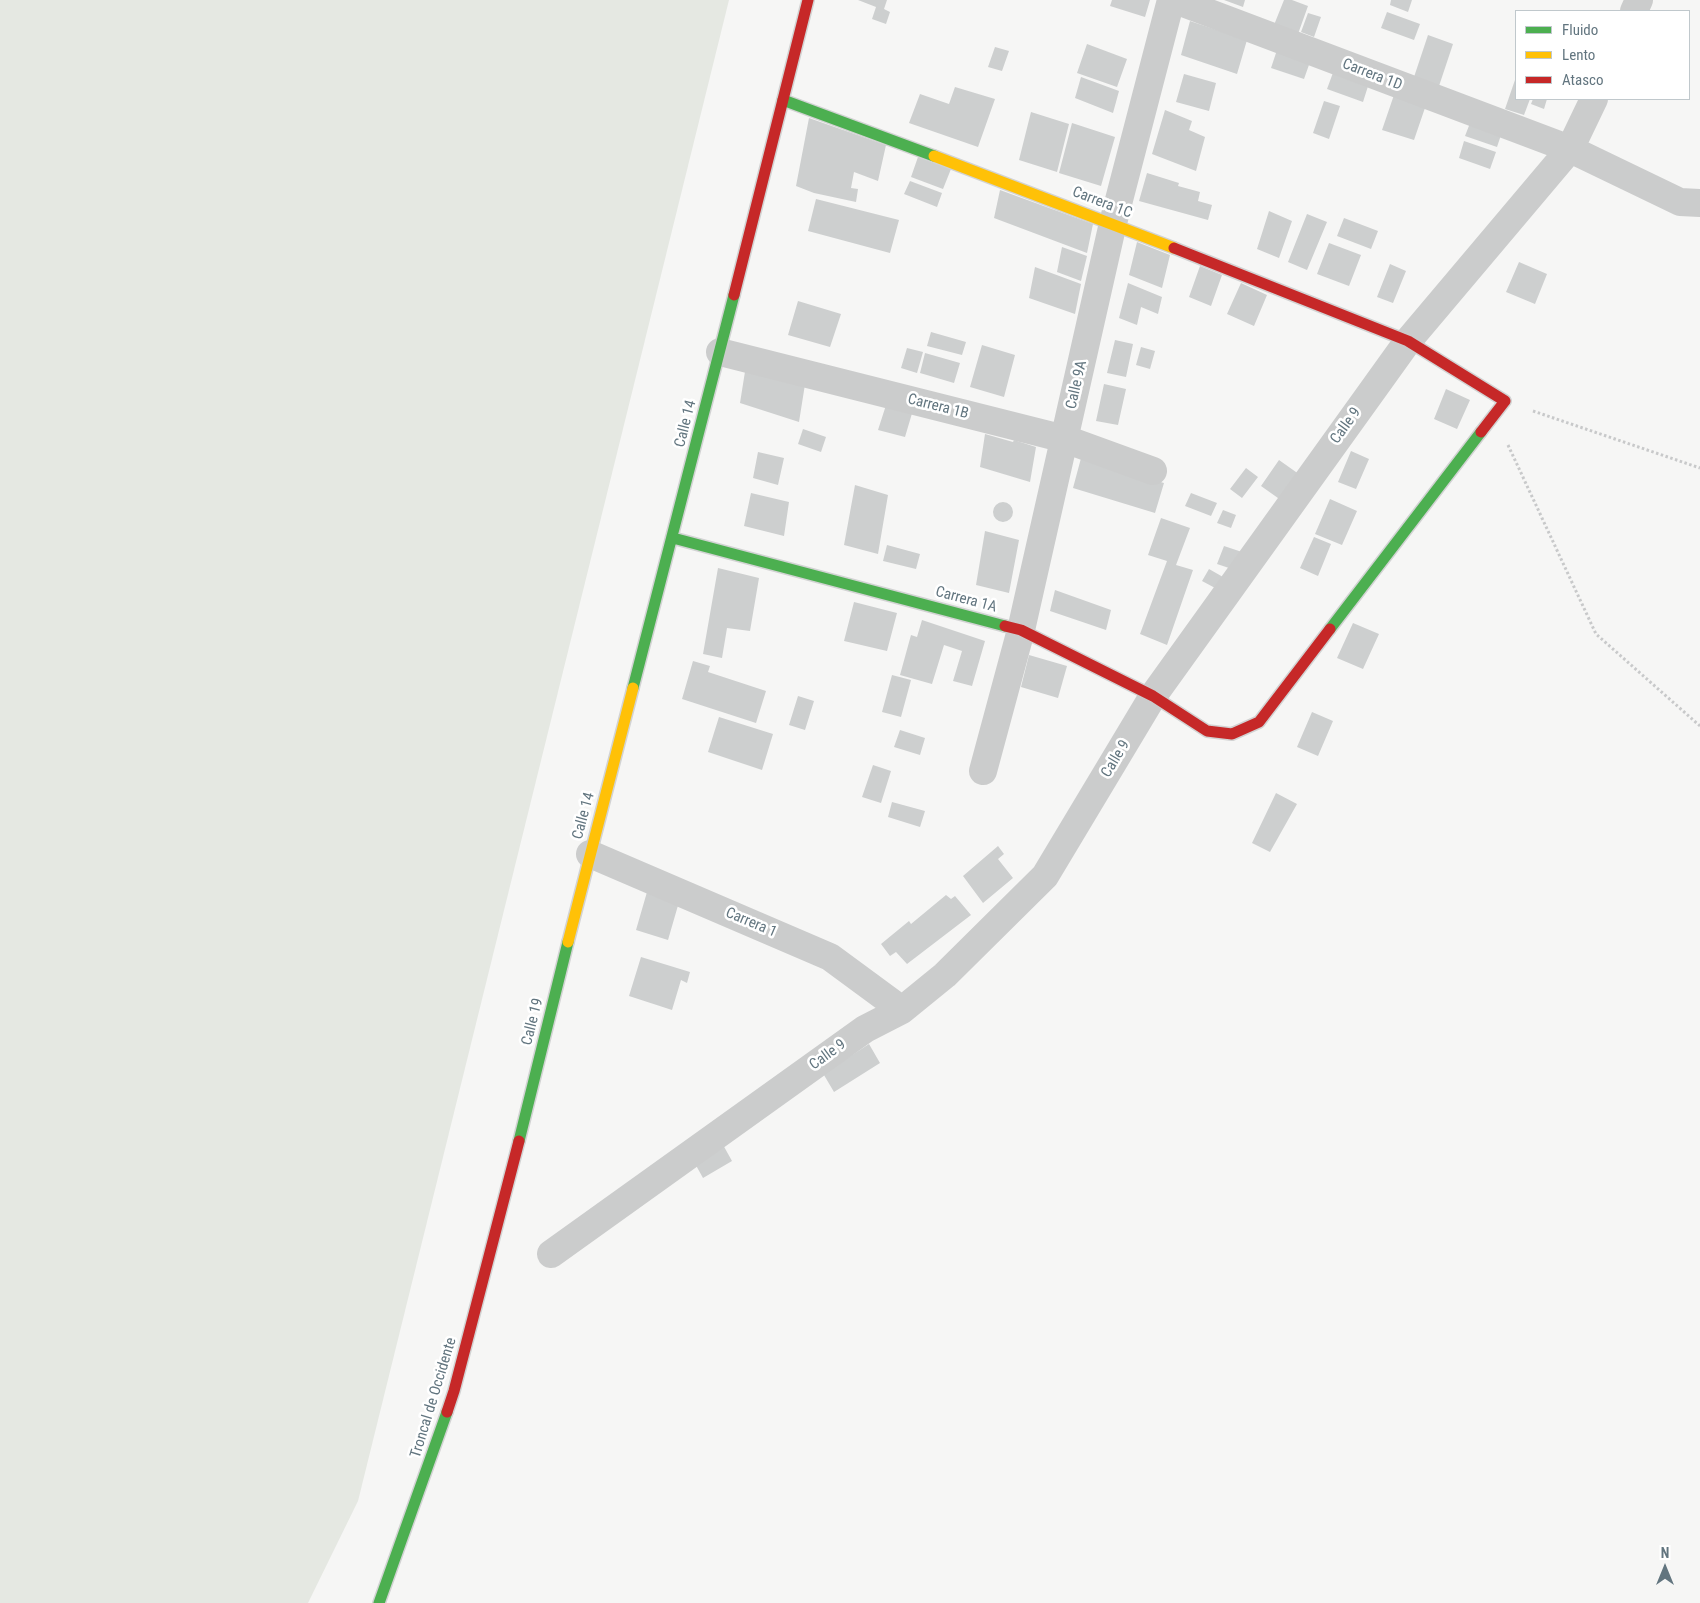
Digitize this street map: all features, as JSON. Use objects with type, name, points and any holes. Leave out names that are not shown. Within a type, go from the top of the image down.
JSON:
[{"type":"main road","name":"Calle 14","points":[[590,854],[673,538],[808,0]]},
{"type":"main road","name":"Carrera 1C","points":[[783,100],[1114,223],[1408,340],[1505,401]]},
{"type":"main road","name":"Carrera 1A","points":[[673,538],[1021,630],[1153,696],[1207,732],[1232,734],[1259,722],[1505,401]]},
{"type":"main road","name":"Calle 19","points":[[505,1198],[590,854]]},
{"type":"main road","name":"Troncal de Occidente","points":[[379,1603],[454,1392],[505,1198]]},
{"type":"street","name":"Carrera 1D","points":[[1173,0],[1570,149],[1680,202],[1700,203]]},
{"type":"street","name":"Calle 9A","points":[[983,771],[1021,630],[1114,223],[1173,0]]},
{"type":"street","name":"Calle 9","points":[[551,1254],[864,1029],[902,1010],[945,975],[1045,876],[1153,696],[1408,340],[1570,149],[1594,100]]},
{"type":"street","name":"Carrera 1B","points":[[720,352],[1065,439],[1153,471]]},
{"type":"street","name":"Carrera 1","points":[[590,854],[830,957],[902,1010]]},
{"type":"path","points":[[1700,468],[1505,401],[1508,444],[1596,634],[1700,726]]},
{"type":"shaded area","points":[[0,0],[729,0],[358,1501],[308,1603],[0,1603]]},
{"type":"building","points":[[858,0],[887,0],[884,9],[890,12],[886,24],[872,19],[876,7]]},
{"type":"building","points":[[1112,0],[1150,0],[1145,17],[1110,6]]},
{"type":"building","points":[[1224,0],[1245,0],[1243,7]]},
{"type":"building","points":[[1284,0],[1292,0],[1308,6],[1298,34],[1274,25]]},
{"type":"building","points":[[1391,0],[1412,0],[1408,12],[1390,5]]},
{"type":"building","points":[[1387,12],[1420,24],[1414,40],[1381,28]]},
{"type":"building","points":[[1308,13],[1321,17],[1314,37],[1301,32]]},
{"type":"building","points":[[1190,21],[1247,40],[1237,74],[1181,55]]},
{"type":"building","points":[[1428,35],[1453,44],[1439,86],[1414,77]]},
{"type":"building","points":[[1087,44],[1127,59],[1117,87],[1077,73]]},
{"type":"building","points":[[995,47],[1009,51],[1002,71],[988,67]]},
{"type":"building","points":[[1277,50],[1310,62],[1304,79],[1271,68]]},
{"type":"building","points":[[1334,70],[1369,83],[1363,102],[1327,89]]},
{"type":"building","points":[[1184,74],[1216,83],[1209,111],[1176,102]]},
{"type":"building","points":[[1081,77],[1119,91],[1113,113],[1075,98]]},
{"type":"building","points":[[1515,80],[1515,100],[1530,100],[1524,115],[1505,109]]},
{"type":"building","points":[[955,87],[995,99],[978,147],[909,123],[920,94],[949,104]]},
{"type":"building","points":[[1395,92],[1427,102],[1414,140],[1382,130]]},
{"type":"building","points":[[1533,100],[1547,100],[1544,109],[1531,104]]},
{"type":"building","points":[[1324,101],[1340,106],[1329,139],[1313,133]]},
{"type":"building","points":[[1165,110],[1192,121],[1189,130],[1205,137],[1196,171],[1152,154]]},
{"type":"building","points":[[1031,112],[1069,124],[1057,172],[1019,160]]},
{"type":"building","points":[[809,118],[886,145],[878,181],[854,172],[851,188],[858,189],[856,202],[814,193],[796,186]]},
{"type":"building","points":[[1472,118],[1503,129],[1497,147],[1465,136]]},
{"type":"building","points":[[1072,123],[1115,137],[1101,186],[1059,173]]},
{"type":"building","points":[[1464,141],[1496,152],[1490,169],[1459,158]]},
{"type":"building","points":[[918,157],[951,169],[943,189],[911,177]]},
{"type":"building","points":[[1147,173],[1179,183],[1178,186],[1200,192],[1198,201],[1212,205],[1208,220],[1139,201]]},
{"type":"building","points":[[910,181],[942,193],[937,207],[904,194]]},
{"type":"building","points":[[1000,190],[1093,224],[1087,253],[994,218]]},
{"type":"building","points":[[816,199],[899,220],[890,253],[808,231]]},
{"type":"building","points":[[1269,211],[1292,221],[1279,258],[1257,249]]},
{"type":"building","points":[[1307,214],[1327,222],[1307,270],[1288,262]]},
{"type":"building","points":[[1344,218],[1378,231],[1371,249],[1337,236]]},
{"type":"building","points":[[1137,242],[1170,255],[1162,288],[1129,275]]},
{"type":"building","points":[[1329,243],[1361,255],[1349,286],[1317,274]]},
{"type":"building","points":[[1062,247],[1087,256],[1081,281],[1057,272]]},
{"type":"building","points":[[1519,262],[1547,274],[1535,304],[1506,292]]},
{"type":"building","points":[[1390,264],[1406,271],[1393,303],[1377,297]]},
{"type":"building","points":[[1200,266],[1222,275],[1211,306],[1189,297]]},
{"type":"building","points":[[1035,267],[1081,284],[1075,314],[1029,298]]},
{"type":"building","points":[[1128,283],[1162,297],[1158,314],[1141,307],[1137,325],[1119,318]]},
{"type":"building","points":[[1241,283],[1267,295],[1254,326],[1227,314]]},
{"type":"building","points":[[798,301],[841,314],[830,347],[788,335]]},
{"type":"building","points":[[931,332],[966,342],[962,355],[927,346]]},
{"type":"building","points":[[1115,340],[1133,344],[1126,377],[1107,373]]},
{"type":"building","points":[[982,345],[1015,355],[1004,397],[970,387]]},
{"type":"building","points":[[1141,347],[1155,351],[1150,369],[1136,365]]},
{"type":"building","points":[[907,348],[923,352],[917,373],[901,368]]},
{"type":"building","points":[[925,353],[960,363],[954,383],[920,373]]},
{"type":"building","points":[[747,359],[806,378],[799,422],[740,403]]},
{"type":"building","points":[[1104,384],[1126,389],[1118,425],[1096,421]]},
{"type":"building","points":[[1446,389],[1470,400],[1457,429],[1434,419]]},
{"type":"building","points":[[887,402],[913,410],[905,437],[878,430]]},
{"type":"building","points":[[803,429],[826,437],[821,452],[798,444]]},
{"type":"building","points":[[985,434],[1036,447],[1030,482],[980,467]]},
{"type":"building","points":[[1084,447],[1091,462],[1164,483],[1155,513],[1073,488]]},
{"type":"building","points":[[1351,451],[1369,459],[1356,489],[1338,482]]},
{"type":"building","points":[[758,452],[784,458],[778,485],[753,478]]},
{"type":"building","points":[[1279,460],[1303,477],[1285,503],[1261,486]]},
{"type":"building","points":[[1246,468],[1258,477],[1242,498],[1230,489]]},
{"type":"building","points":[[855,485],[888,495],[878,554],[844,545]]},
{"type":"building","points":[[751,493],[789,502],[784,536],[744,526]]},
{"type":"building","points":[[1191,493],[1217,503],[1211,516],[1185,506]]},
{"type":"building","points":[[1330,499],[1357,511],[1342,545],[1315,534]]},
{"type":"building","points":[[1003,502],[1010,505],[1013,512],[1010,519],[1003,522],[996,519],[993,512],[996,505]]},
{"type":"building","points":[[1223,510],[1236,515],[1231,528],[1217,523]]},
{"type":"building","points":[[1161,518],[1190,528],[1176,565],[1193,570],[1167,645],[1140,634],[1167,561],[1148,555]]},
{"type":"building","points":[[985,531],[1019,540],[1009,593],[976,585]]},
{"type":"building","points":[[1314,537],[1331,544],[1318,576],[1300,568]]},
{"type":"building","points":[[887,545],[920,554],[916,569],[883,561]]},
{"type":"building","points":[[1224,546],[1242,552],[1235,570],[1217,564]]},
{"type":"building","points":[[718,568],[759,578],[750,631],[727,628],[722,658],[703,654]]},
{"type":"building","points":[[1209,569],[1223,577],[1217,589],[1202,581]]},
{"type":"building","points":[[1055,590],[1111,610],[1106,630],[1050,611]]},
{"type":"building","points":[[854,602],[897,613],[887,651],[844,641]]},
{"type":"building","points":[[922,620],[985,641],[972,686],[953,681],[962,651],[944,645],[932,684],[900,675],[911,635],[917,637]]},
{"type":"building","points":[[1353,623],[1379,634],[1363,669],[1337,658]]},
{"type":"building","points":[[1029,655],[1067,666],[1058,698],[1021,687]]},
{"type":"building","points":[[693,661],[710,666],[708,672],[766,691],[756,723],[682,699]]},
{"type":"building","points":[[892,675],[911,680],[901,717],[882,712]]},
{"type":"building","points":[[798,696],[814,701],[805,730],[789,725]]},
{"type":"building","points":[[1312,712],[1333,721],[1318,756],[1297,747]]},
{"type":"building","points":[[719,717],[773,734],[762,770],[708,752]]},
{"type":"building","points":[[900,730],[925,738],[920,755],[894,747]]},
{"type":"building","points":[[873,765],[891,771],[881,803],[862,797]]},
{"type":"building","points":[[1276,793],[1297,804],[1270,852],[1252,843]]},
{"type":"building","points":[[892,802],[925,811],[920,827],[888,817]]},
{"type":"building","points":[[998,846],[1004,854],[998,859],[1013,878],[983,903],[963,876]]},
{"type":"building","points":[[647,892],[679,902],[668,940],[636,930]]},
{"type":"building","points":[[946,895],[951,899],[955,896],[971,915],[907,964],[896,952],[890,956],[881,944],[909,921],[911,924]]},
{"type":"building","points":[[641,957],[690,972],[687,983],[681,980],[672,1010],[629,996]]},
{"type":"building","points":[[869,1044],[880,1063],[834,1092],[821,1070],[840,1063]]},
{"type":"building","points":[[722,1143],[732,1161],[703,1178],[693,1160]]},
{"type":"traffic: fast","points":[[783,100],[934,156]]},
{"type":"traffic: fast","points":[[633,688],[734,295]]},
{"type":"traffic: fast","points":[[1330,629],[1481,432]]},
{"type":"traffic: fast","points":[[673,538],[1005,626]]},
{"type":"traffic: fast","points":[[519,1141],[568,942]]},
{"type":"traffic: fast","points":[[379,1603],[447,1412]]},
{"type":"traffic: slow","points":[[934,156],[1174,248]]},
{"type":"traffic: slow","points":[[568,942],[633,688]]},
{"type":"traffic: jam","points":[[734,295],[808,0]]},
{"type":"traffic: jam","points":[[1174,248],[1408,341],[1505,401],[1481,432]]},
{"type":"traffic: jam","points":[[1005,626],[1021,630],[1153,696],[1207,731],[1232,734],[1259,722],[1330,629]]},
{"type":"traffic: jam","points":[[447,1412],[519,1141]]}]
